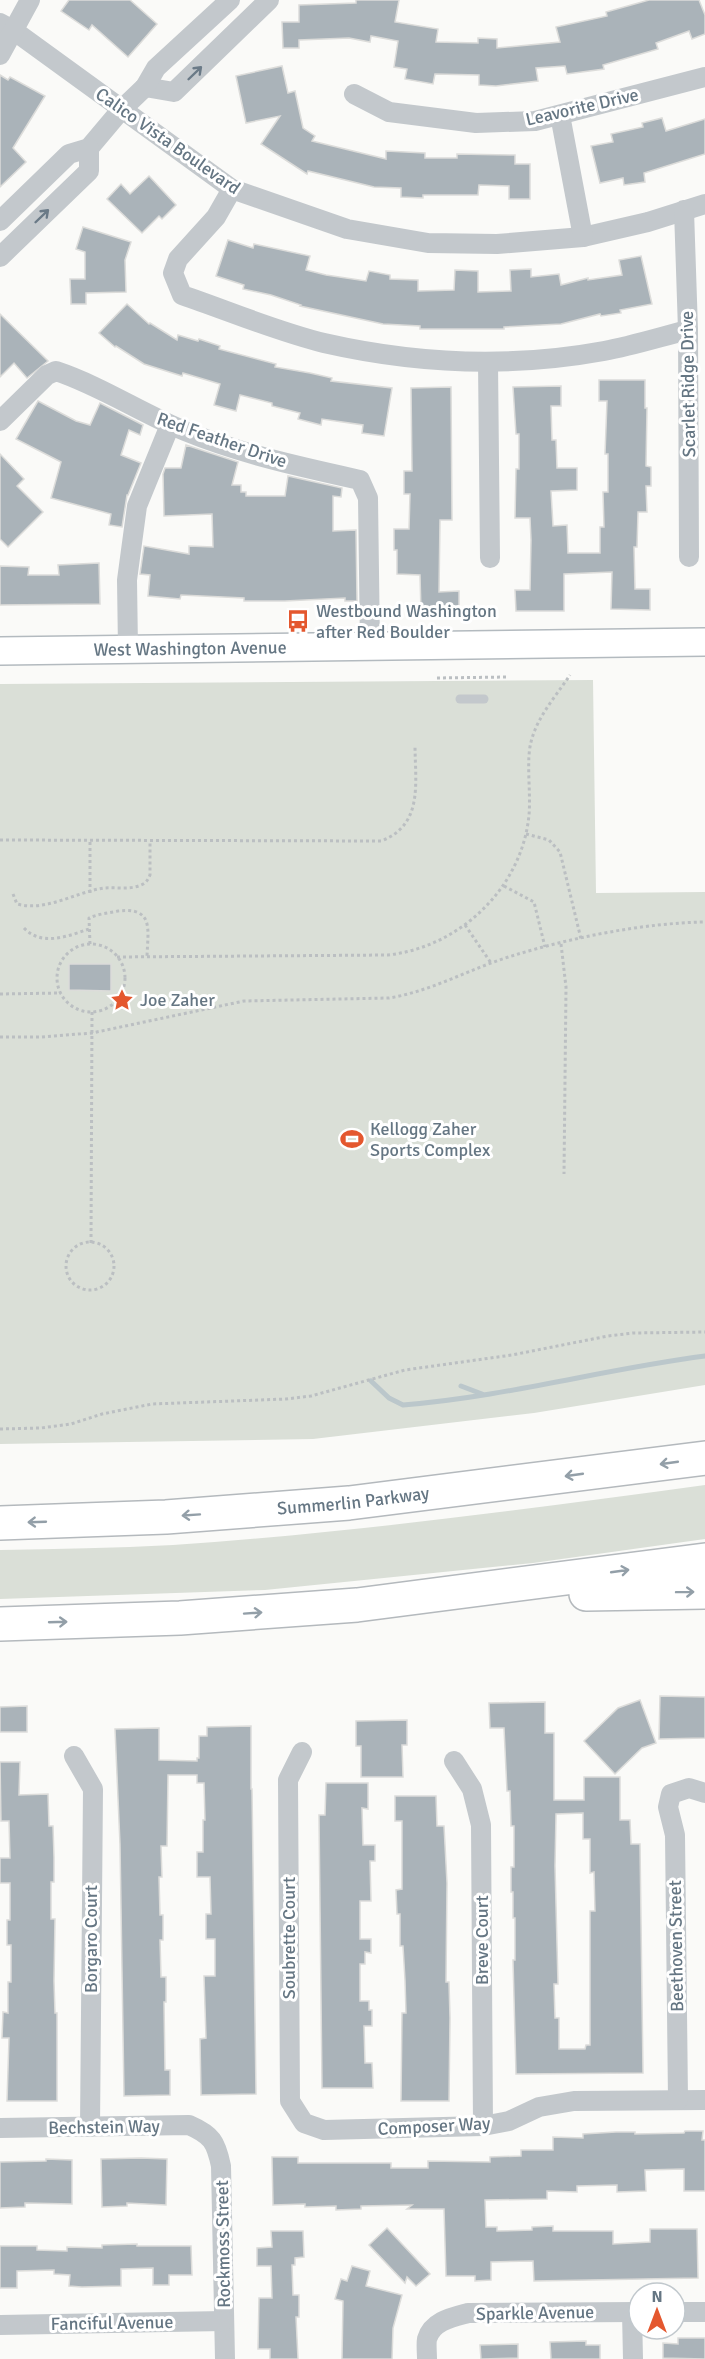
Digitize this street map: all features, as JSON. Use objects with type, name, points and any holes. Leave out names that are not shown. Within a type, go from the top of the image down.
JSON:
[{"type":"highway","name":"Summerlin Parkway","points":[[0,1524],[166,1516],[349,1503],[705,1458]]},
{"type":"highway","points":[[0,1624],[180,1618],[417,1598],[705,1560]]},
{"type":"highway","points":[[417,1598],[705,1592]]},
{"type":"main road","name":"West Washington Avenue","points":[[0,651],[705,642]]},
{"type":"street","points":[[0,55],[7,26],[30,0]]},
{"type":"street","points":[[0,221],[69,154],[89,148],[121,110],[145,87],[156,68],[230,0]]},
{"type":"street","points":[[145,87],[174,92],[269,0]]},
{"type":"street","name":"Calico Vista Boulevard","points":[[7,26],[232,189],[346,229],[428,243],[497,244],[583,237],[648,222],[705,204]]},
{"type":"street","name":"Leavorite Drive","points":[[354,94],[389,112],[476,123],[535,121],[705,77]]},
{"type":"street","points":[[560,115],[583,237]]},
{"type":"street","points":[[0,256],[89,171],[89,148]]},
{"type":"street","points":[[232,189],[216,217],[178,259],[173,273],[182,295],[263,325],[323,342],[392,356],[434,361],[488,362],[605,351],[688,330]]},
{"type":"street","name":"Scarlet Ridge Drive","points":[[684,210],[688,330],[689,557]]},
{"type":"street","points":[[488,362],[490,558]]},
{"type":"street","name":"Red Feather Drive","points":[[0,421],[47,375],[56,371],[77,378],[170,425],[263,458],[360,480],[368,498],[370,646]]},
{"type":"street","points":[[128,650],[127,580],[137,506],[170,425]]},
{"type":"street","name":"Soubrette Court","points":[[302,1752],[288,1780],[288,1792],[290,2101],[304,2123]]},
{"type":"street","name":"Borgaro Court","points":[[74,1756],[93,1789],[90,2127]]},
{"type":"street","name":"Breve Court","points":[[454,1761],[472,1789],[481,1825],[483,2126]]},
{"type":"street","name":"Beethoven Street","points":[[678,2100],[675,1835],[668,1807],[671,1794],[689,1788],[705,1793]]},
{"type":"street","name":"Composer Way","points":[[304,2123],[324,2130],[483,2126],[509,2121],[539,2106],[574,2101],[705,2100]]},
{"type":"street","name":"Bechstein Way","points":[[0,2128],[189,2126],[206,2132]]},
{"type":"street","name":"Rockmoss Street","points":[[206,2132],[217,2147],[221,2166],[225,2359]]},
{"type":"street","name":"Sparkle Avenue","points":[[427,2359],[427,2339],[435,2327],[446,2319],[468,2313],[627,2312]]},
{"type":"street","points":[[687,2312],[705,2312]]},
{"type":"street","name":"Fanciful Avenue","points":[[0,2325],[224,2321]]},
{"type":"street","points":[[633,2359],[634,2341]]},
{"type":"lane","points":[[460,699],[484,699]]},
{"type":"path","points":[[117,957],[388,955],[408,952],[432,944],[455,932],[504,886],[518,857],[526,834],[529,815],[530,745],[539,721],[570,675]]},
{"type":"path","points":[[436,678],[506,677]]},
{"type":"path","points":[[0,840],[381,841],[400,831],[411,815],[415,788],[415,745]]},
{"type":"path","points":[[526,834],[549,840],[560,852],[581,940]]},
{"type":"path","points":[[90,840],[90,892]]},
{"type":"path","points":[[13,894],[17,904],[47,904],[90,892],[131,887],[144,883],[150,875],[150,842]]},
{"type":"path","points":[[504,886],[534,902],[545,947]]},
{"type":"path","points":[[90,945],[89,916],[122,911],[142,913],[148,927],[147,956]]},
{"type":"path","points":[[0,1037],[92,1033],[244,1001],[389,998],[410,994],[492,963],[545,947],[642,927],[705,922]]},
{"type":"path","points":[[465,925],[492,963]]},
{"type":"path","points":[[24,928],[44,940],[68,936],[89,929]]},
{"type":"path","points":[[561,944],[566,987],[564,1174]]},
{"type":"path","points":[[90,945],[104,947],[117,957],[124,969],[125,978],[120,997],[109,1007],[92,1012],[71,1006],[61,993],[57,980],[63,960],[74,950],[90,945]]},
{"type":"path","points":[[0,994],[61,993]]},
{"type":"path","points":[[91,1243],[92,1012]]},
{"type":"path","points":[[91,1243],[104,1247],[109,1252],[114,1266],[113,1274],[105,1285],[88,1290],[74,1284],[66,1268],[71,1252],[78,1246],[91,1243]]},
{"type":"path","points":[[0,1429],[41,1428],[70,1424],[102,1414],[152,1404],[311,1396],[405,1370],[512,1355],[608,1336],[633,1333],[705,1332]]},
{"type":"shaded area","name":"Kellogg Zaher Sports Complex","points":[[593,680],[596,893],[705,892],[705,1385],[534,1413],[313,1439],[0,1444],[0,684]]},
{"type":"shaded area","points":[[705,1485],[705,1539],[533,1563],[265,1590],[0,1599],[0,1550],[173,1545],[306,1534]]},
{"type":"building","points":[[69,0],[130,0],[157,24],[128,57],[92,25],[89,30],[61,11]]},
{"type":"building","points":[[356,0],[399,0],[395,22],[438,29],[436,42],[478,43],[478,38],[497,39],[497,48],[560,42],[556,27],[607,16],[606,12],[649,0],[699,0],[705,15],[705,34],[692,39],[689,31],[656,43],[658,49],[603,65],[604,69],[567,74],[565,66],[536,68],[538,81],[496,86],[479,85],[479,75],[435,74],[433,84],[405,79],[407,69],[394,67],[398,41],[371,36],[370,42],[349,38],[299,40],[299,48],[283,48],[282,22],[299,22],[299,5],[356,3]]},
{"type":"building","points":[[282,66],[288,93],[295,91],[303,128],[315,136],[312,141],[386,159],[386,151],[425,153],[425,158],[457,158],[457,154],[515,155],[515,164],[530,164],[530,199],[509,199],[509,186],[479,185],[478,195],[401,197],[401,188],[374,187],[308,171],[307,174],[261,144],[280,116],[246,123],[236,76]]},
{"type":"building","points":[[0,75],[8,80],[10,77],[45,96],[13,148],[26,162],[0,187]]},
{"type":"building","points":[[662,118],[666,131],[705,119],[705,154],[644,173],[645,182],[624,185],[623,178],[600,183],[591,146],[613,142],[611,134],[643,127],[642,123]]},
{"type":"building","points":[[149,176],[176,205],[162,219],[159,216],[142,233],[107,199],[121,184],[130,194]]},
{"type":"building","points":[[83,227],[131,242],[125,260],[126,292],[86,293],[86,304],[71,304],[70,279],[85,279],[85,252],[76,249]]},
{"type":"building","points":[[228,240],[253,248],[254,244],[310,256],[306,270],[326,275],[366,281],[369,271],[390,275],[390,279],[418,280],[418,291],[454,290],[455,270],[478,271],[478,292],[511,291],[510,270],[531,269],[531,277],[559,274],[561,285],[588,278],[588,280],[622,275],[619,260],[641,256],[652,304],[620,310],[621,313],[601,316],[600,314],[561,324],[504,327],[504,329],[420,329],[420,326],[383,324],[300,306],[271,295],[243,289],[244,285],[216,276]]},
{"type":"building","points":[[127,304],[149,324],[177,340],[178,335],[198,341],[199,339],[220,346],[219,349],[276,364],[275,367],[332,378],[331,381],[392,388],[384,436],[362,433],[363,425],[322,419],[321,425],[298,419],[300,413],[240,395],[236,411],[214,405],[220,384],[183,373],[182,376],[144,364],[115,347],[99,333]]},
{"type":"building","points":[[0,314],[48,361],[27,378],[14,363],[0,377]]},
{"type":"building","points":[[599,380],[645,380],[646,466],[651,467],[651,486],[646,486],[647,512],[638,512],[637,547],[634,547],[635,589],[650,589],[650,610],[611,609],[612,572],[564,574],[564,611],[516,611],[515,590],[530,590],[531,540],[530,518],[515,518],[519,434],[516,434],[513,387],[561,386],[561,406],[551,406],[552,440],[556,440],[557,468],[577,468],[577,490],[551,491],[553,526],[567,525],[568,553],[600,553],[600,527],[604,527],[603,492],[608,492],[608,454],[605,454],[607,401],[599,401]]},
{"type":"building","points":[[451,387],[452,520],[440,520],[439,592],[459,591],[459,612],[421,612],[420,575],[397,574],[397,550],[394,550],[394,529],[409,529],[410,494],[404,494],[404,471],[412,471],[411,388]]},
{"type":"building","points":[[38,401],[76,421],[90,425],[100,403],[143,425],[140,435],[129,430],[121,455],[141,463],[127,495],[122,527],[109,525],[111,514],[51,498],[61,462],[16,439]]},
{"type":"building","points":[[186,445],[238,462],[232,485],[241,485],[241,492],[246,492],[246,496],[285,496],[288,476],[342,488],[341,497],[333,496],[333,531],[356,530],[357,601],[345,601],[345,598],[244,601],[244,598],[181,595],[180,599],[148,596],[150,575],[140,574],[144,546],[189,554],[189,546],[213,547],[212,514],[164,516],[163,474],[165,468],[181,468]]},
{"type":"building","points":[[0,454],[24,479],[17,486],[43,512],[8,547],[0,539]]},
{"type":"building","points":[[99,563],[100,604],[0,605],[0,566],[29,567],[28,575],[59,575],[58,565]]},
{"type":"building","points":[[69,964],[111,964],[111,991],[69,990]]},
{"type":"building","points":[[660,1696],[705,1697],[705,1738],[659,1739]]},
{"type":"building","points":[[640,1700],[656,1743],[642,1748],[615,1774],[584,1741],[618,1708]]},
{"type":"building","points":[[545,1702],[545,1733],[554,1733],[554,1800],[584,1800],[584,1777],[620,1777],[620,1820],[630,1820],[631,1844],[640,1844],[643,2073],[516,2074],[513,1960],[515,1960],[515,1918],[513,1918],[513,1892],[511,1892],[511,1867],[514,1867],[514,1826],[511,1826],[510,1791],[507,1791],[504,1728],[490,1728],[489,1703]],"holes":[[[583,1813],[583,1839],[590,1839],[590,1873],[594,1872],[595,1911],[590,1911],[590,2045],[586,2045],[585,2049],[559,2049],[559,2018],[555,2018],[554,1984],[558,1984],[556,1814]]]},
{"type":"building","points":[[27,1706],[27,1732],[0,1732],[0,1707]]},
{"type":"building","points":[[407,1720],[407,1745],[402,1745],[403,1777],[361,1777],[361,1746],[356,1746],[356,1721]]},
{"type":"building","points":[[251,1726],[256,2094],[201,2095],[200,2039],[206,2038],[204,1976],[215,1976],[215,1939],[206,1939],[206,1914],[211,1914],[210,1877],[197,1877],[197,1852],[203,1852],[204,1783],[197,1783],[197,1775],[168,1775],[167,1846],[161,1846],[162,1877],[159,1877],[160,1915],[163,1915],[163,1940],[160,1940],[161,1977],[166,1977],[165,2070],[170,2070],[170,2095],[124,2096],[120,1844],[115,1729],[159,1728],[159,1760],[197,1761],[199,1736],[207,1736],[207,1727]]},
{"type":"building","points":[[0,1762],[20,1762],[19,1795],[48,1794],[49,1826],[53,1826],[54,1857],[51,1919],[55,1919],[57,2101],[7,2101],[9,2038],[2,2038],[3,2012],[8,2013],[8,1982],[11,1982],[11,1945],[7,1945],[10,1883],[0,1883],[0,1858],[10,1858],[9,1821],[1,1821]]},
{"type":"building","points":[[326,1783],[368,1783],[368,1809],[362,1808],[363,1845],[375,1845],[375,1861],[370,1861],[371,1901],[360,1901],[360,1939],[371,1939],[371,1953],[365,1952],[365,1964],[360,1964],[360,2001],[369,2001],[369,2010],[372,2010],[372,2026],[364,2026],[365,2063],[372,2063],[373,2088],[322,2088],[319,1815],[325,1815]]},
{"type":"building","points":[[395,1796],[436,1796],[437,1826],[444,1826],[447,1883],[446,1982],[449,1982],[450,2018],[449,2101],[401,2101],[402,2013],[406,2013],[403,1946],[400,1946],[400,1914],[397,1914],[396,1890],[402,1889],[402,1821],[395,1821]]},
{"type":"building","points":[[685,2131],[703,2131],[705,2191],[684,2191],[684,2169],[645,2170],[646,2191],[617,2192],[617,2185],[577,2186],[577,2192],[547,2191],[547,2199],[485,2200],[486,2227],[497,2227],[497,2231],[532,2230],[532,2227],[553,2226],[553,2231],[613,2231],[613,2244],[650,2242],[650,2229],[697,2229],[698,2278],[534,2281],[533,2261],[491,2262],[491,2280],[475,2281],[475,2276],[446,2276],[444,2209],[407,2209],[412,2205],[361,2206],[361,2209],[336,2210],[336,2206],[273,2205],[272,2157],[298,2157],[298,2163],[391,2163],[391,2168],[428,2168],[428,2161],[490,2162],[490,2157],[521,2156],[521,2150],[553,2150],[553,2137],[583,2138],[583,2134],[684,2133]]},
{"type":"building","points":[[46,2159],[72,2160],[72,2204],[25,2203],[25,2207],[0,2208],[0,2162],[46,2161]]},
{"type":"building","points":[[101,2159],[167,2159],[166,2205],[127,2203],[127,2206],[102,2207]]},
{"type":"building","points":[[387,2228],[430,2274],[416,2286],[407,2277],[405,2283],[369,2245]]},
{"type":"building","points":[[271,2231],[303,2231],[304,2257],[295,2258],[295,2265],[292,2265],[293,2295],[299,2295],[299,2317],[296,2317],[298,2359],[270,2359],[270,2349],[258,2349],[259,2298],[272,2298],[271,2266],[257,2266],[257,2248],[272,2247]]},
{"type":"building","points":[[137,2244],[137,2246],[191,2246],[192,2275],[169,2275],[169,2285],[153,2285],[153,2268],[121,2269],[121,2286],[82,2287],[69,2286],[70,2275],[54,2274],[54,2270],[17,2271],[17,2288],[0,2288],[0,2246],[37,2246],[37,2250],[67,2251],[67,2247],[102,2248],[102,2245]]},
{"type":"building","points":[[352,2266],[370,2271],[366,2286],[402,2295],[393,2328],[392,2359],[342,2359],[343,2301],[335,2299],[341,2279],[347,2281]]},
{"type":"building","points":[[687,2338],[705,2338],[705,2359],[663,2358],[663,2343],[678,2344],[678,2341],[687,2341]]},
{"type":"building","points":[[586,2341],[586,2345],[600,2345],[600,2359],[551,2359],[550,2342]]},
{"type":"building","points":[[518,2344],[518,2358],[481,2359],[480,2345]]},
{"type":"waterway","points":[[371,1381],[389,1398],[403,1405],[479,1396],[705,1356]]},
{"type":"waterway","points":[[461,1386],[482,1394]]},
{"type":"place","name":"Westbound Washington after Red Boulder","points":[[298,621]]},
{"type":"place","name":"Joe Zaher","points":[[122,1000]]},
{"type":"place","name":"Kellogg Zaher Sports Complex","points":[[352,1139]]}]
